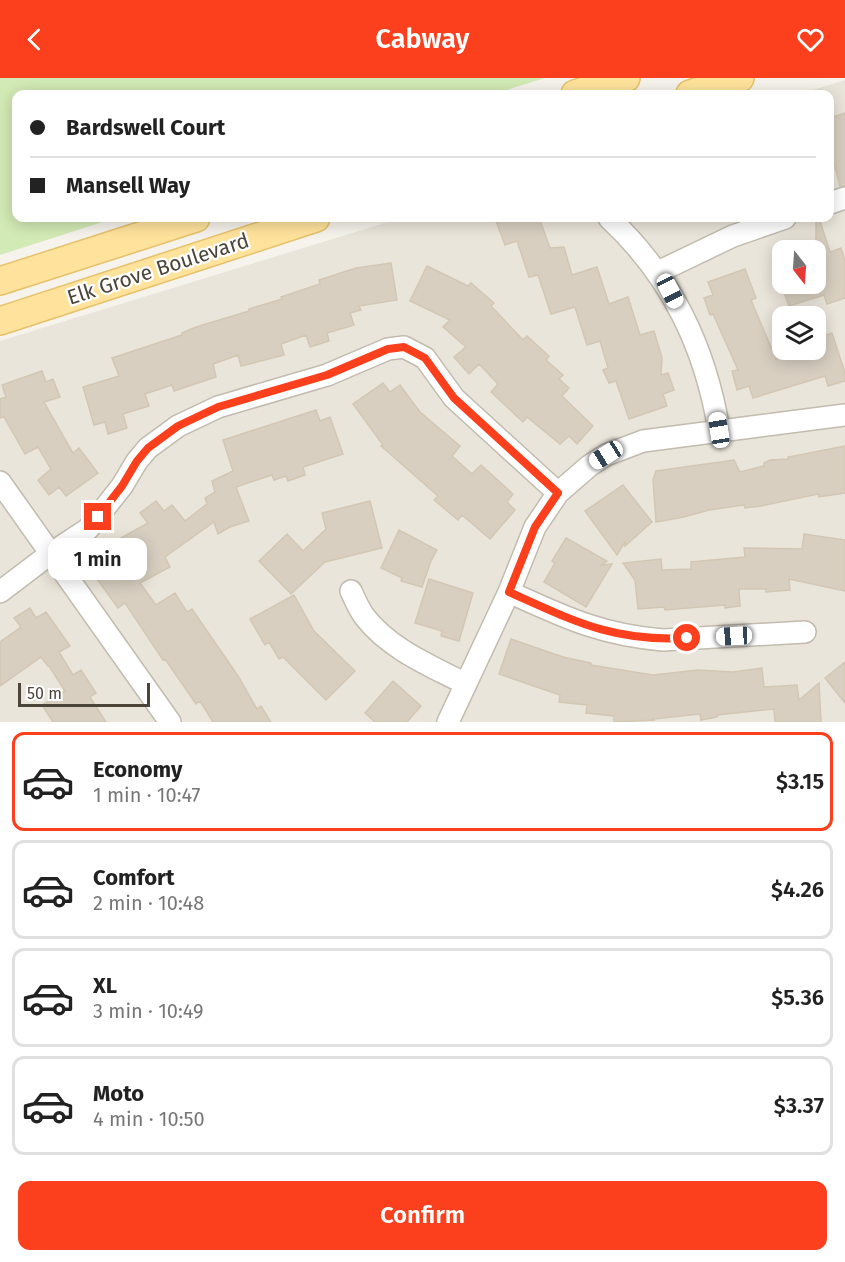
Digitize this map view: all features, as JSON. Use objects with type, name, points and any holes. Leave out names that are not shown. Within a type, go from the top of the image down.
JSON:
[{"type":"main road","points":[[588,90],[626,78]]},
{"type":"main road","points":[[702,90],[740,78]]},
{"type":"main road","name":"Elk Grove Boulevard","points":[[0,281],[184,222]]},
{"type":"main road","name":"Elk Grove Boulevard","points":[[0,321],[304,222]]},
{"type":"street","points":[[613,222],[658,272],[691,332],[715,408],[719,430]]},
{"type":"street","points":[[658,272],[733,236],[773,222]]},
{"type":"street","points":[[0,592],[88,529],[116,496],[137,461],[148,448],[178,426],[218,407],[327,375],[388,349],[404,347],[425,358],[454,398],[558,493]]},
{"type":"street","points":[[448,722],[509,592],[535,527],[558,493],[589,466],[624,447],[663,437],[845,415]]},
{"type":"street","points":[[0,482],[170,722]]},
{"type":"street","points":[[351,591],[363,615],[389,641],[466,684]]},
{"type":"street","points":[[509,592],[577,622],[619,635],[641,638],[663,639],[805,632]]},
{"type":"shaded area","points":[[845,80],[845,722],[0,722],[0,341],[388,222],[834,222],[834,90],[813,90]]},
{"type":"green space","points":[[0,78],[545,78],[507,90],[12,90],[12,222],[103,222],[0,255]]},
{"type":"building","points":[[845,113],[845,186],[840,186],[834,163],[834,117]]},
{"type":"building","points":[[496,222],[540,222],[550,248],[564,247],[572,275],[597,267],[609,304],[628,297],[640,335],[654,331],[662,358],[661,375],[668,373],[674,390],[663,394],[667,406],[629,419],[616,381],[609,383],[603,370],[608,368],[600,341],[587,345],[575,307],[551,314],[538,275],[529,277],[517,241],[505,245]]},
{"type":"building","points":[[816,222],[820,222],[830,252],[841,248],[845,261],[845,298],[827,304],[824,295],[789,306],[785,294],[826,294],[826,240],[816,240]]},
{"type":"building","points":[[391,263],[397,300],[359,306],[361,310],[350,313],[354,325],[327,333],[329,341],[310,347],[306,335],[281,344],[284,355],[241,366],[238,355],[213,364],[216,377],[174,391],[172,385],[145,394],[149,406],[123,414],[127,428],[108,434],[105,422],[94,425],[83,387],[119,376],[112,358],[282,299],[281,297],[320,284],[319,280],[356,268]]},
{"type":"building","points":[[427,266],[468,286],[471,283],[494,303],[491,306],[523,340],[527,336],[549,356],[546,360],[563,375],[559,379],[569,388],[562,396],[593,426],[577,444],[569,436],[560,444],[527,417],[523,422],[491,392],[498,384],[479,364],[469,374],[454,357],[466,347],[443,327],[450,320],[410,301]]},
{"type":"building","points":[[745,269],[756,298],[751,300],[772,350],[772,360],[826,360],[826,335],[832,333],[845,373],[845,381],[828,386],[825,376],[753,398],[749,386],[737,390],[732,371],[738,370],[713,314],[710,315],[704,298],[713,295],[708,282]]},
{"type":"building","points":[[42,371],[46,382],[53,379],[60,397],[44,402],[73,453],[79,448],[98,473],[66,496],[59,487],[49,495],[38,480],[51,469],[38,447],[25,454],[4,417],[0,418],[0,399],[6,397],[2,385]]},
{"type":"building","points":[[383,383],[390,392],[400,385],[420,412],[460,446],[452,456],[472,474],[481,465],[513,494],[507,502],[515,510],[490,539],[462,515],[458,520],[434,500],[438,496],[381,446],[383,445],[353,404]]},
{"type":"building","points":[[316,410],[320,421],[330,417],[343,454],[303,467],[305,475],[288,481],[286,476],[274,480],[272,475],[236,487],[249,521],[230,527],[218,534],[214,522],[165,557],[170,567],[140,583],[156,605],[175,593],[187,612],[192,609],[238,676],[257,709],[261,706],[271,722],[213,722],[200,701],[196,704],[165,659],[163,660],[125,603],[118,608],[94,575],[105,568],[100,559],[120,541],[119,539],[148,523],[140,513],[156,501],[164,511],[172,505],[185,521],[207,504],[205,498],[215,492],[212,481],[233,471],[223,440]]},
{"type":"building","points":[[845,446],[845,493],[819,497],[818,494],[745,508],[744,505],[709,510],[656,522],[653,480],[656,471],[734,460],[740,472],[764,466],[764,463],[770,460],[788,459],[788,457]]},
{"type":"building","points":[[623,485],[652,522],[625,546],[625,542],[617,555],[585,511]]},
{"type":"building","points":[[370,501],[382,548],[325,562],[291,594],[259,561],[287,534],[303,551],[326,529],[322,513]]},
{"type":"building","points":[[399,530],[437,550],[422,587],[401,581],[402,578],[381,568]]},
{"type":"building","points":[[804,534],[845,540],[845,591],[789,579],[790,590],[766,592],[766,589],[739,589],[740,606],[638,609],[635,580],[623,563],[661,559],[662,570],[691,569],[691,562],[745,557],[744,548],[802,549]]},
{"type":"building","points":[[566,538],[607,561],[602,565],[612,564],[586,607],[544,582],[555,563],[552,561]]},
{"type":"building","points":[[429,579],[473,593],[459,641],[441,636],[442,631],[415,623]]},
{"type":"building","points":[[294,595],[314,631],[355,671],[326,700],[283,657],[279,659],[269,642],[265,645],[250,619]]},
{"type":"building","points":[[30,608],[36,618],[46,612],[70,646],[59,652],[73,675],[81,670],[96,693],[90,697],[106,722],[53,722],[42,705],[65,691],[41,657],[0,686],[0,642],[21,627],[14,618]]},
{"type":"building","points":[[511,639],[563,657],[591,663],[591,665],[653,675],[698,670],[733,672],[762,668],[764,687],[797,685],[799,700],[819,683],[821,722],[775,722],[774,709],[717,715],[717,717],[701,720],[700,714],[614,722],[614,716],[586,713],[587,705],[559,702],[560,695],[499,674]]},
{"type":"building","points":[[845,662],[845,703],[825,678]]},
{"type":"building","points":[[393,681],[421,706],[407,722],[375,722],[365,713]]},
{"type":"route","points":[[98,517],[148,448],[178,426],[218,407],[327,375],[388,349],[404,347],[425,358],[454,398],[558,493],[535,527],[509,592],[598,630],[641,638],[687,638]]}]
